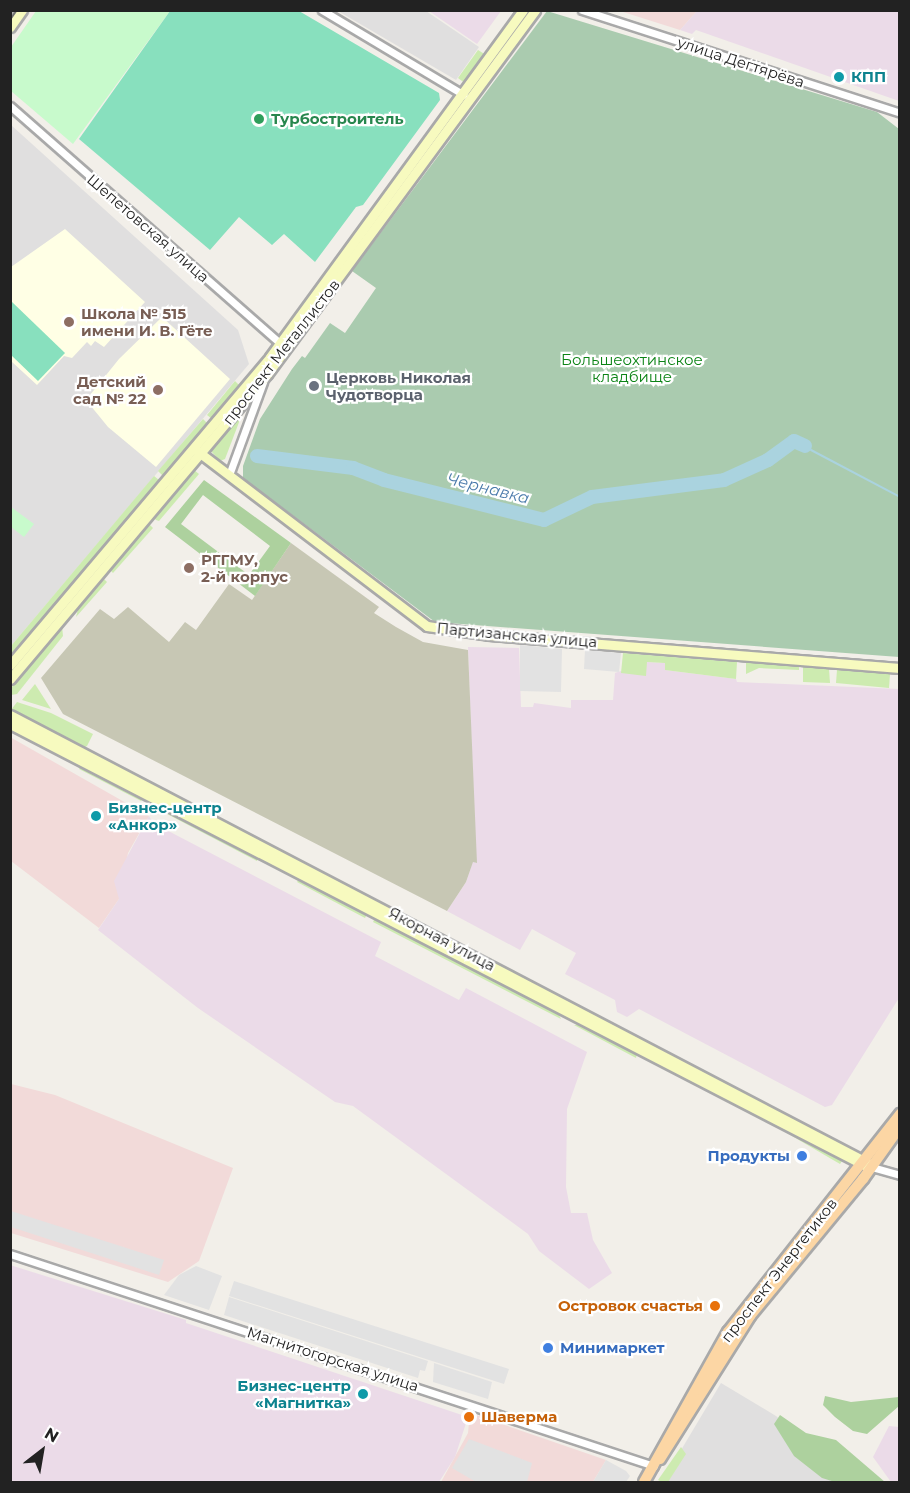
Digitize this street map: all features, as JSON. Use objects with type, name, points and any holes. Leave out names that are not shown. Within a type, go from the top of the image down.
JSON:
[{"type":"main road","name":"проспект Энергетиков","points":[[644,1482],[654,1466],[669,1450],[750,1316],[866,1164],[900,1114]]},
{"type":"main road","name":"проспект Энергетиков","points":[[866,1164],[900,1128]]},
{"type":"street","points":[[322,10],[467,96]]},
{"type":"street","name":"проспект Металлистов","points":[[467,96],[523,10]]},
{"type":"street","name":"проспект Металлистов","points":[[10,679],[283,346],[467,96],[535,10]]},
{"type":"street","name":"улица Дегтярёва","points":[[582,10],[900,113]]},
{"type":"street","points":[[10,27],[18,12]]},
{"type":"street","name":"Шепетовская улица","points":[[10,106],[283,346]]},
{"type":"street","name":"проспект Металлистов","points":[[10,665],[267,374],[283,346]]},
{"type":"street","points":[[228,475],[267,374]]},
{"type":"street","name":"Партизанская улица","points":[[197,451],[427,626],[489,635],[900,668]]},
{"type":"street","name":"Якорная улица","points":[[10,715],[866,1164]]},
{"type":"street","name":"Якорная улица","points":[[10,724],[866,1164],[900,1175]]},
{"type":"street","name":"Магнитогорская улица","points":[[10,1254],[654,1466]]},
{"type":"shaded area","points":[[338,11],[426,11],[479,47],[456,80]]},
{"type":"shaded area","points":[[429,11],[501,11],[477,44]]},
{"type":"shaded area","points":[[620,11],[697,11],[680,30]]},
{"type":"shaded area","points":[[697,11],[899,11],[899,101],[696,30],[692,34],[680,30]]},
{"type":"shaded area","points":[[11,125],[238,330],[249,364],[11,646]]},
{"type":"shaded area","name":"Школа № 515 имени И. В. Гёте","points":[[65,229],[145,302],[104,347],[95,341],[91,346],[87,342],[72,358],[64,356],[37,385],[11,361],[11,267]]},
{"type":"shaded area","name":"Детский сад № 22","points":[[162,317],[230,379],[156,467],[108,427],[86,400],[119,359]]},
{"type":"shaded area","points":[[291,543],[379,607],[374,613],[396,627],[423,642],[468,650],[477,863],[473,862],[466,882],[447,911],[63,714],[41,678],[100,609],[114,619],[128,607],[169,642],[185,622],[196,630],[229,584],[252,600]]},
{"type":"shaded area","points":[[520,645],[562,649],[561,692],[520,691]]},
{"type":"shaded area","points":[[468,647],[519,648],[521,707],[533,707],[534,703],[571,708],[571,700],[613,700],[615,673],[647,662],[665,663],[665,670],[736,679],[737,682],[899,689],[899,998],[832,1105],[825,1107],[639,1009],[627,1017],[617,1012],[615,1000],[565,974],[576,953],[532,929],[520,950],[447,911],[466,882],[473,861],[476,863]]},
{"type":"shaded area","points":[[585,650],[621,653],[619,672],[584,669]]},
{"type":"shaded area","points":[[10,737],[149,816],[128,853],[119,899],[99,928],[11,861]]},
{"type":"shaded area","points":[[149,816],[153,823],[381,942],[375,956],[459,1000],[466,988],[587,1052],[567,1109],[566,1187],[571,1213],[587,1213],[593,1240],[612,1273],[589,1289],[539,1251],[528,1234],[353,1106],[335,1102],[198,1008],[98,930],[119,899],[114,881]]},
{"type":"shaded area","points":[[11,1084],[55,1095],[233,1168],[199,1261],[168,1282],[11,1233]]},
{"type":"shaded area","points":[[11,1211],[164,1260],[159,1275],[11,1227]]},
{"type":"shaded area","points":[[10,1265],[186,1320],[186,1323],[468,1417],[455,1457],[439,1482],[11,1482]]},
{"type":"shaded area","points":[[196,1266],[222,1276],[209,1310],[164,1295],[179,1275]]},
{"type":"shaded area","points":[[234,1281],[509,1369],[504,1384],[229,1296]]},
{"type":"shaded area","points":[[229,1297],[428,1361],[425,1371],[420,1370],[418,1378],[224,1315]]},
{"type":"shaded area","points":[[434,1363],[492,1382],[488,1399],[433,1382]]},
{"type":"shaded area","points":[[721,1383],[776,1416],[819,1453],[845,1482],[662,1482]]},
{"type":"shaded area","points":[[470,1413],[606,1460],[593,1482],[441,1482],[468,1433]]},
{"type":"shaded area","points":[[889,1426],[899,1427],[899,1482],[891,1482],[873,1457]]},
{"type":"shaded area","points":[[469,1439],[532,1463],[527,1482],[476,1482],[452,1468]]},
{"type":"shaded area","points":[[606,1460],[626,1471],[630,1476],[626,1482],[593,1482]]},
{"type":"green space","points":[[36,11],[170,11],[73,144],[11,91],[11,47]]},
{"type":"green space","name":"Турбостроитель","points":[[170,11],[299,11],[439,93],[440,100],[363,205],[356,207],[315,262],[284,234],[272,245],[239,217],[210,250],[79,139]]},
{"type":"green space","name":"Большеохтинское кладбище","points":[[547,11],[877,112],[899,129],[899,657],[435,622],[243,478],[243,466],[260,419],[292,369],[302,356],[305,358],[330,323],[345,333],[376,288],[352,271]]},
{"type":"green space","points":[[478,50],[486,55],[466,84],[458,78]]},
{"type":"green space","points":[[11,301],[65,353],[38,381],[11,355]]},
{"type":"green space","points":[[235,381],[240,386],[212,419],[207,415]]},
{"type":"green space","points":[[239,415],[241,417],[225,459],[220,461],[210,450]]},
{"type":"green space","points":[[203,419],[208,424],[163,476],[158,471]]},
{"type":"green space","points":[[194,470],[199,474],[159,521],[156,520],[153,517]]},
{"type":"green space","points":[[154,476],[159,480],[11,657],[11,646]]},
{"type":"green space","points":[[204,480],[291,543],[255,596],[165,527]],"holes":[[[203,495],[270,546],[249,575],[181,524]]]},
{"type":"green space","points":[[11,507],[34,524],[24,537],[11,527]]},
{"type":"green space","points":[[148,523],[153,528],[113,573],[109,569]]},
{"type":"green space","points":[[102,577],[107,582],[76,617],[79,605]]},
{"type":"green space","points":[[62,626],[63,636],[17,694],[11,695],[11,688]]},
{"type":"green space","points":[[623,653],[737,662],[736,679],[665,670],[665,663],[647,662],[646,676],[621,673]]},
{"type":"green space","points":[[746,662],[799,667],[799,670],[759,668],[746,674]]},
{"type":"green space","points":[[803,667],[829,669],[830,683],[803,682]]},
{"type":"green space","points":[[837,670],[890,674],[889,688],[836,683]]},
{"type":"green space","points":[[35,684],[51,709],[22,700]]},
{"type":"green space","points":[[17,702],[51,713],[93,734],[87,746],[83,748],[11,710]]},
{"type":"green space","points":[[81,765],[143,798],[141,801],[79,769]]},
{"type":"green space","points":[[150,801],[258,858],[257,861],[148,804]]},
{"type":"green space","points":[[299,879],[367,914],[365,918],[297,882]]},
{"type":"green space","points":[[375,918],[558,1013],[561,1019],[373,922]]},
{"type":"green space","points":[[574,1025],[581,1025],[637,1054],[636,1058]]},
{"type":"green space","points":[[768,1122],[842,1161],[840,1164]]},
{"type":"green space","points":[[825,1396],[851,1402],[899,1397],[899,1406],[867,1434],[853,1431],[835,1417],[823,1405]]},
{"type":"green space","points":[[780,1415],[806,1433],[836,1440],[885,1482],[835,1482],[822,1478],[794,1456],[774,1424]]},
{"type":"green space","points":[[681,1447],[686,1454],[668,1482],[658,1480]]},
{"type":"waterway","name":"Чернавка","points":[[257,456],[353,468],[384,480],[544,520],[592,497],[724,480],[768,460],[794,441],[805,446]]},
{"type":"waterway","points":[[811,450],[900,497]]},
{"type":"tram line","points":[[10,20],[17,10]]},
{"type":"place","name":"КПП","points":[[839,77]]},
{"type":"place","name":"Турбостроитель","points":[[259,119]]},
{"type":"place","name":"Школа № 515 имени И. В. Гёте","points":[[69,322]]},
{"type":"place","name":"Церковь Николая Чудотворца","points":[[314,386]]},
{"type":"place","name":"Детский сад № 22","points":[[158,390]]},
{"type":"place","name":"РГГМУ, 2-й корпус","points":[[189,568]]},
{"type":"place","name":"Бизнес-центр «Анкор»","points":[[96,816]]},
{"type":"place","name":"Продукты","points":[[802,1156]]},
{"type":"place","name":"Островок счастья","points":[[715,1306]]},
{"type":"place","name":"Минимаркет","points":[[548,1348]]},
{"type":"place","name":"Бизнес-центр «Магнитка»","points":[[363,1394]]},
{"type":"place","name":"Шаверма","points":[[469,1417]]}]
